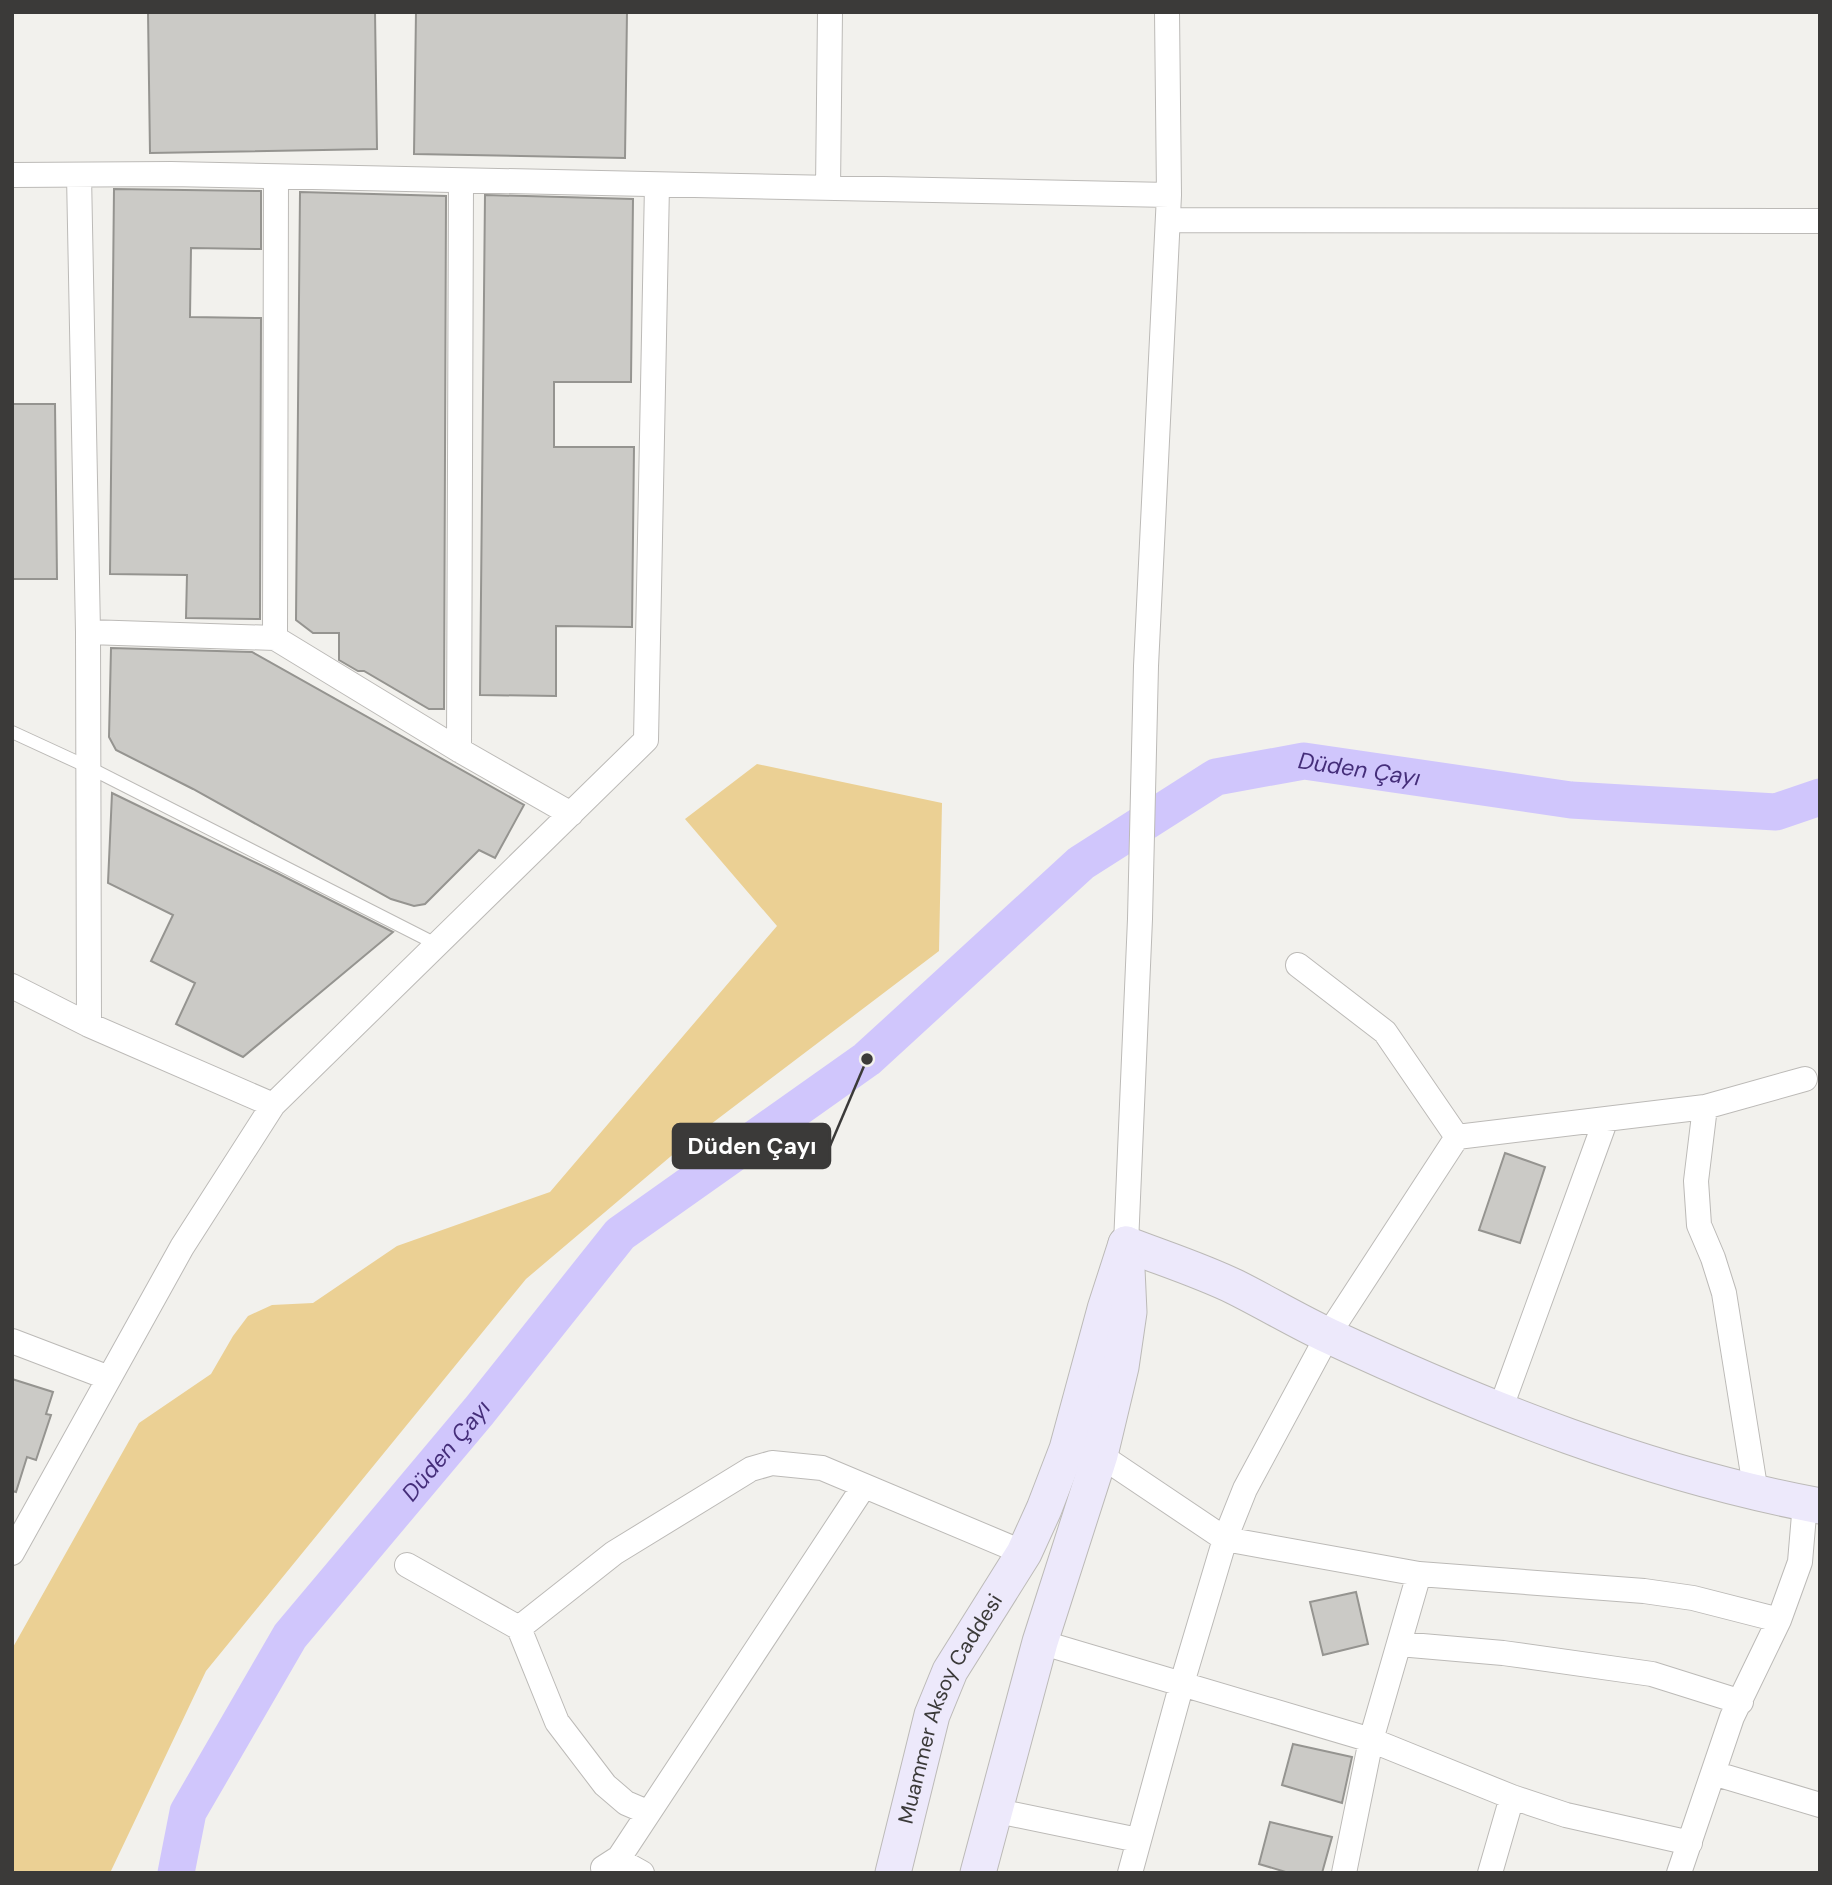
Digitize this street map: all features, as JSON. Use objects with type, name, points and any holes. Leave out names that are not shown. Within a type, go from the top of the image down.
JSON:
[{"type":"main road","points":[[978,1873],[1040,1642],[1100,1455],[1121,1367],[1129,1312],[1126,1244],[1232,1286],[1328,1335],[1500,1410],[1636,1460],[1756,1493],[1812,1505]]},
{"type":"main road","name":"Muammer Aksoy Caddesi","points":[[893,1873],[932,1715],[950,1671],[1024,1553],[1067,1449],[1105,1309],[1126,1244]]},
{"type":"street","points":[[828,188],[830,12]]},
{"type":"street","points":[[1126,1244],[1140,919],[1143,748],[1168,208],[1167,12]]},
{"type":"street","points":[[12,175],[276,177],[828,188],[1168,208],[1820,221]]},
{"type":"street","points":[[79,175],[88,632],[89,1025]]},
{"type":"street","points":[[275,638],[276,177]]},
{"type":"street","points":[[458,750],[461,181]]},
{"type":"street","points":[[12,1553],[182,1247],[274,1105],[646,740],[657,185]]},
{"type":"street","points":[[88,632],[275,638],[458,750],[571,814]]},
{"type":"street","points":[[1297,965],[1385,1032],[1457,1137]]},
{"type":"street","points":[[12,986],[89,1025],[274,1105]]},
{"type":"street","points":[[1457,1137],[1704,1107],[1805,1079]]},
{"type":"street","points":[[1704,1107],[1696,1181],[1699,1225],[1724,1293],[1756,1493]]},
{"type":"street","points":[[1500,1410],[1606,1119]]},
{"type":"street","points":[[1129,1873],[1225,1539],[1245,1489],[1328,1335],[1457,1137]]},
{"type":"street","points":[[12,1341],[109,1378]]},
{"type":"street","points":[[1100,1455],[1225,1539],[1419,1574],[1644,1591],[1693,1598],[1779,1620]]},
{"type":"street","points":[[519,1628],[614,1553],[751,1469],[772,1463],[822,1468],[1024,1553]]},
{"type":"street","points":[[597,1873],[613,1866],[864,1486]]},
{"type":"street","points":[[1679,1873],[1732,1717],[1810,1563],[1812,1505]]},
{"type":"street","points":[[407,1565],[519,1628],[557,1722],[605,1785],[626,1802],[648,1812]]},
{"type":"street","points":[[1344,1873],[1371,1741],[1419,1574]]},
{"type":"street","points":[[1040,1642],[1371,1741],[1512,1797],[1566,1815],[1690,1843]]},
{"type":"street","points":[[1399,1644],[1503,1653],[1652,1674],[1741,1702]]},
{"type":"street","points":[[1713,1773],[1820,1805]]},
{"type":"street","points":[[1490,1873],[1512,1797]]},
{"type":"street","points":[[993,1810],[1138,1840]]},
{"type":"street","points":[[613,1866],[642,1873]]},
{"type":"lane","points":[[12,732],[88,767],[438,945]]},
{"type":"shaded area","points":[[757,764],[942,803],[939,951],[690,1140],[526,1279],[206,1671],[110,1873],[12,1873],[12,1649],[139,1423],[211,1374],[248,1316],[272,1305],[313,1303],[397,1246],[550,1192],[777,926],[685,819]]},
{"type":"building","points":[[148,12],[375,12],[377,149],[150,153]]},
{"type":"building","points":[[416,12],[627,12],[625,158],[414,154]]},
{"type":"building","points":[[114,189],[261,191],[261,249],[191,248],[190,317],[261,318],[260,619],[186,618],[187,575],[110,574]]},
{"type":"building","points":[[300,192],[446,196],[444,709],[429,709],[364,671],[358,671],[339,660],[339,633],[313,633],[296,620]]},
{"type":"building","points":[[485,195],[633,199],[631,382],[554,382],[554,447],[634,447],[632,627],[556,626],[556,696],[480,695]]},
{"type":"building","points":[[12,404],[55,404],[57,579],[12,579]]},
{"type":"building","points":[[111,648],[252,652],[524,805],[495,858],[479,850],[425,904],[414,906],[391,899],[193,789],[116,750],[109,737]]},
{"type":"building","points":[[112,793],[393,932],[243,1057],[176,1024],[195,983],[151,961],[173,915],[108,883]]},
{"type":"building","points":[[1505,1153],[1545,1167],[1520,1243],[1479,1230]]},
{"type":"building","points":[[12,1379],[53,1392],[46,1414],[51,1415],[36,1460],[27,1457],[16,1492],[12,1491]]},
{"type":"building","points":[[1356,1592],[1368,1644],[1323,1655],[1310,1602]]},
{"type":"building","points":[[1293,1744],[1352,1757],[1342,1803],[1282,1785]]},
{"type":"building","points":[[1270,1822],[1332,1837],[1322,1873],[1289,1873],[1259,1864]]},
{"type":"waterway","name":"Düden Çayı","points":[[176,1873],[188,1812],[290,1636],[479,1411],[620,1234],[867,1059],[1081,863],[1216,777],[1304,761],[1571,800],[1776,812],[1820,797]]},
{"type":"place","name":"Düden Çayı","points":[[867,1059]]}]
